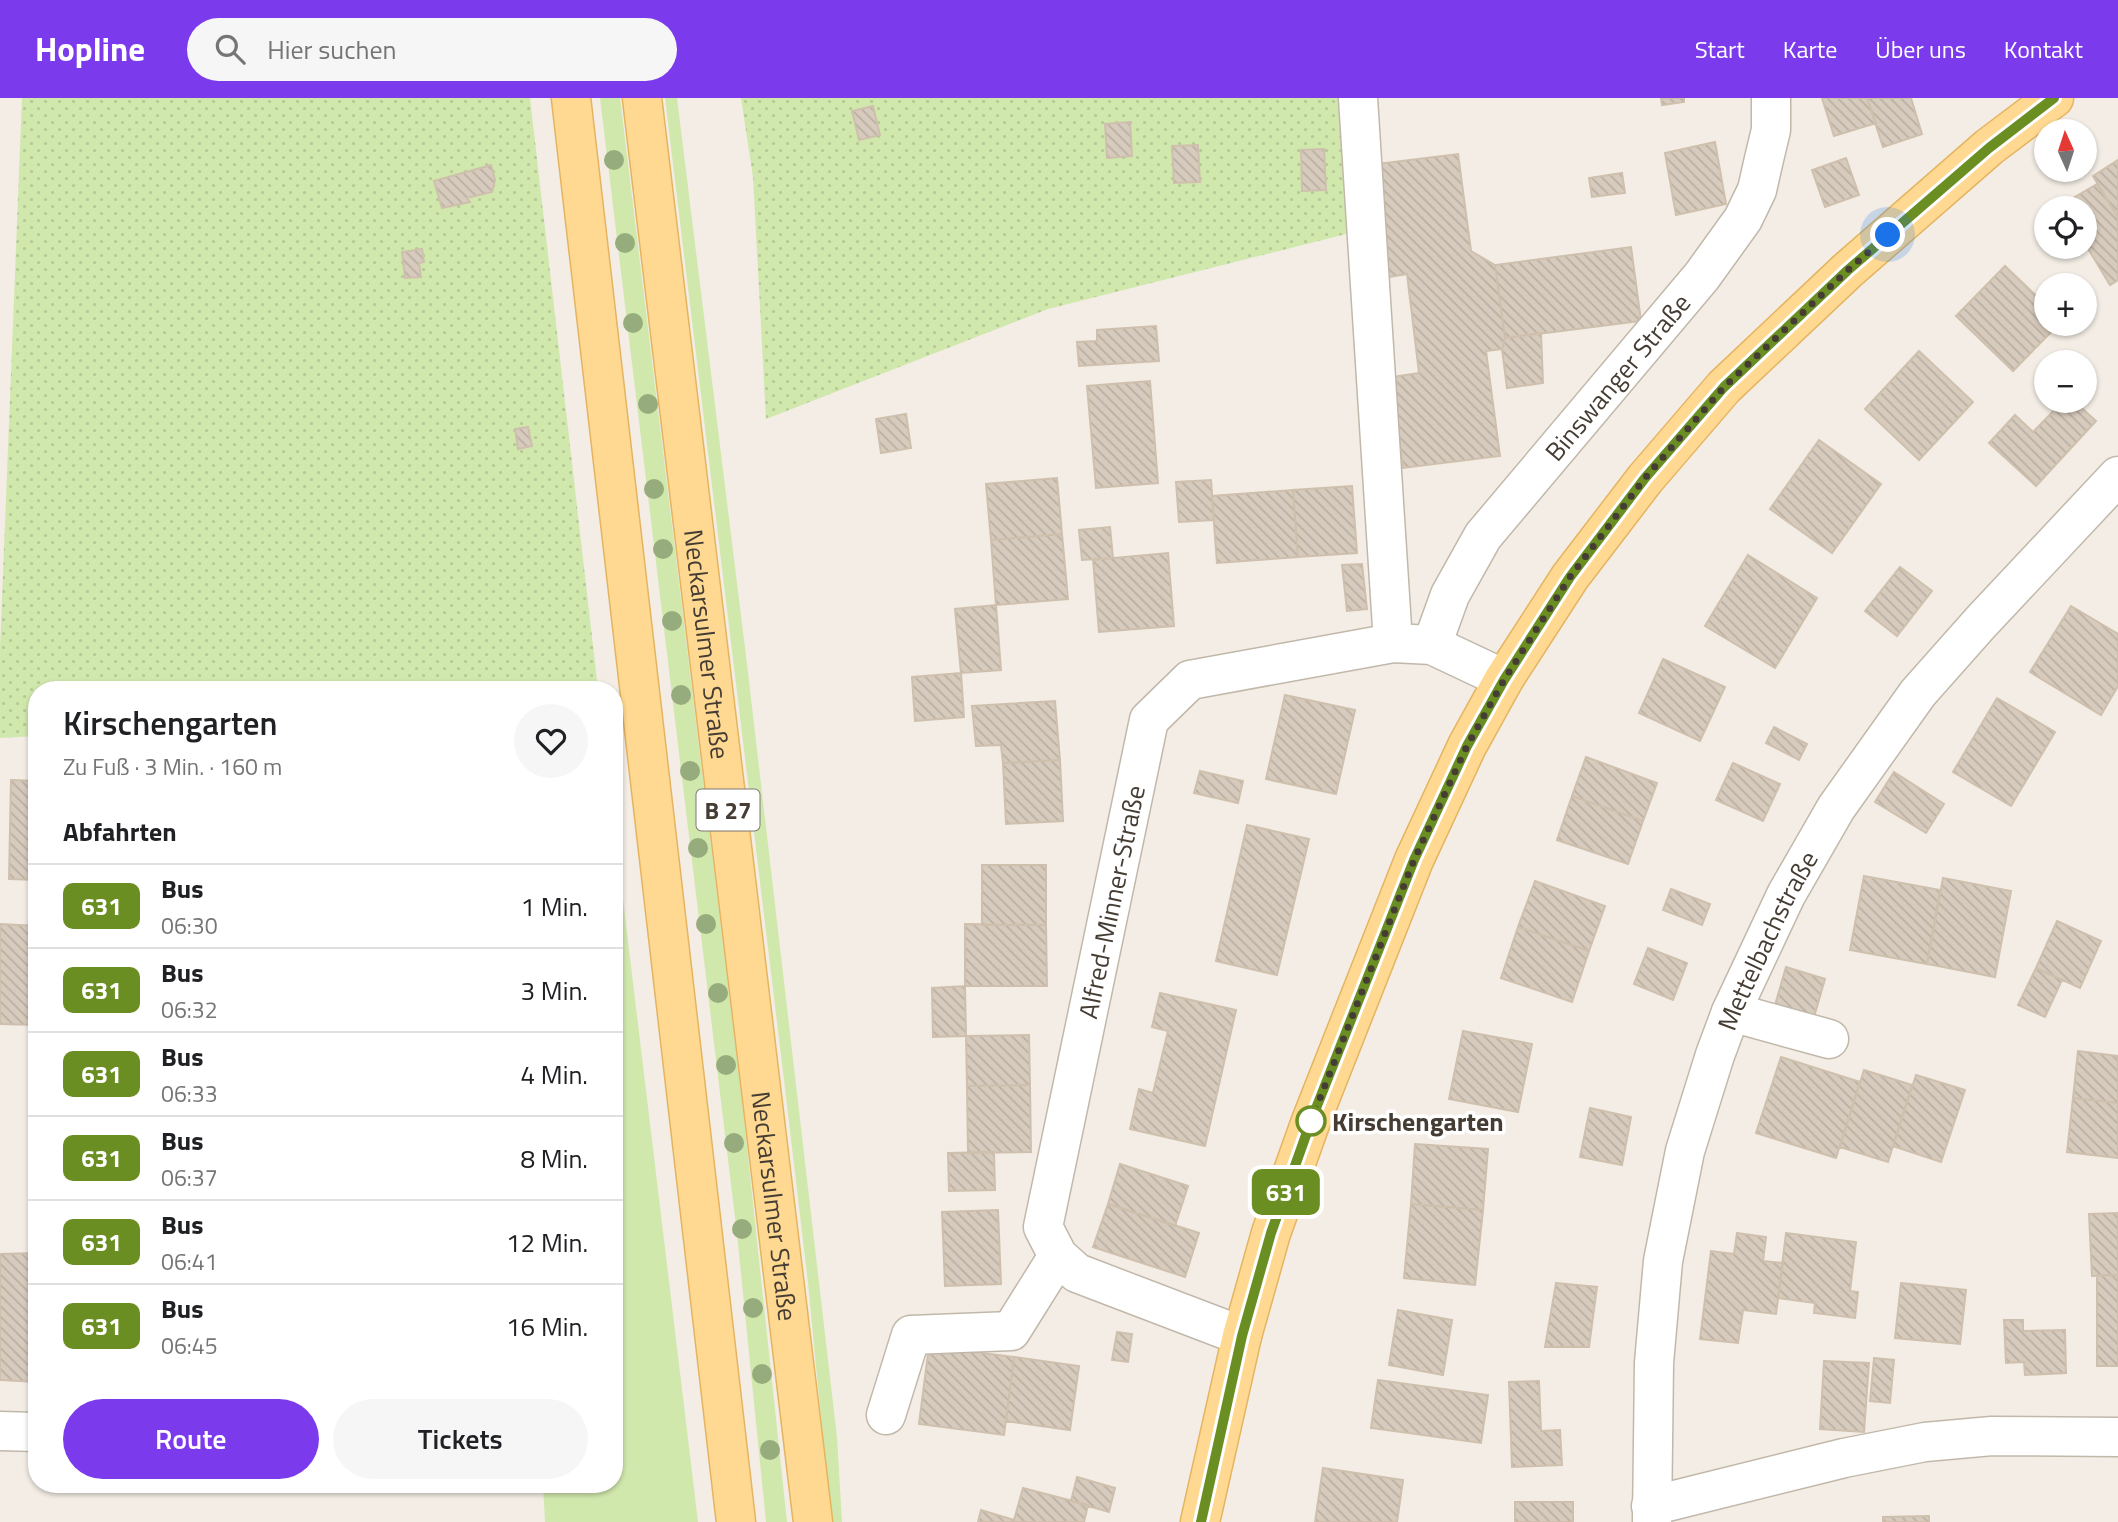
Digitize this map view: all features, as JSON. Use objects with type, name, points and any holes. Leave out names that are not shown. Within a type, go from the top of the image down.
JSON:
[{"type":"main road","points":[[570,98],[736,1522]]},
{"type":"main road","name":"Neckarsulmer Straße","points":[[642,98],[813,1522]]},
{"type":"main road","points":[[1200,1522],[1242,1336],[1271,1233],[1311,1121],[1414,860],[1467,746],[1504,680],[1578,566],[1645,478],[1724,387],[1848,270],[1989,148],[2054,98]]},
{"type":"street","points":[[1358,98],[1393,643]]},
{"type":"street","name":"Binswanger Straße","points":[[1432,645],[1450,595],[1483,536],[1702,276],[1744,219],[1757,190],[1771,130],[1771,98]]},
{"type":"street","name":"Mettelbachstraße","points":[[2118,476],[1981,622],[1911,703],[1836,808],[1786,895],[1731,1012],[1685,1151],[1663,1261],[1654,1363],[1652,1514],[1844,1458],[1925,1442],[1992,1436],[2118,1437]]},
{"type":"street","name":"Alfred-Minner-Straße","points":[[1242,1336],[1076,1273],[1058,1256],[1043,1227],[1149,720],[1191,680],[1393,643],[1432,645],[1504,680]]},
{"type":"street","points":[[1731,1012],[1829,1039]]},
{"type":"street","points":[[886,1415],[911,1335],[1011,1331],[1058,1256]]},
{"type":"street","points":[[0,1431],[28,1432]]},
{"type":"green space","points":[[22,98],[530,98],[597,681],[28,681],[28,736],[0,738],[0,649]]},
{"type":"green space","points":[[600,98],[620,98],[742,1100],[787,1522],[766,1522],[737,1234]]},
{"type":"green space","points":[[665,98],[677,98],[747,664],[837,1437],[842,1522],[831,1522],[808,1283]]},
{"type":"green space","points":[[741,98],[1352,98],[1358,231],[1048,309],[766,419],[753,177]]},
{"type":"green space","points":[[623,900],[698,1522],[545,1522],[543,1493],[623,1493]]},
{"type":"building","points":[[1661,98],[1684,98],[1684,102],[1662,105]]},
{"type":"building","points":[[1822,98],[1867,98],[1876,123],[1834,136]]},
{"type":"building","points":[[1867,98],[1911,98],[1922,134],[1883,147]]},
{"type":"building","points":[[873,106],[880,135],[859,140],[852,111]]},
{"type":"building","points":[[1130,122],[1132,156],[1107,158],[1105,124]]},
{"type":"building","points":[[1715,142],[1726,204],[1676,215],[1665,153]]},
{"type":"building","points":[[1198,145],[1200,182],[1174,183],[1172,146]]},
{"type":"building","points":[[1324,149],[1326,190],[1302,191],[1301,150]]},
{"type":"building","points":[[1458,154],[1471,251],[1495,265],[1505,338],[1502,349],[1486,351],[1500,456],[1403,468],[1392,377],[1419,373],[1407,274],[1383,278],[1368,165]]},
{"type":"building","points":[[1846,158],[1859,195],[1825,207],[1812,170]]},
{"type":"building","points":[[2118,160],[2118,217],[2097,182],[2097,173]]},
{"type":"building","points":[[491,165],[495,180],[492,192],[467,198],[470,202],[442,208],[434,181]]},
{"type":"building","points":[[1622,173],[1625,193],[1592,197],[1589,178]]},
{"type":"building","points":[[2097,184],[2118,217],[2118,280],[2110,285],[2094,259],[2097,259],[2097,196],[2076,196]]},
{"type":"building","points":[[1631,247],[1641,321],[1505,338],[1495,265]]},
{"type":"building","points":[[422,249],[424,262],[419,263],[421,277],[405,278],[402,252]]},
{"type":"building","points":[[2005,266],[2034,294],[2034,336],[2047,336],[2013,371],[1956,316]]},
{"type":"building","points":[[1156,326],[1159,361],[1079,366],[1077,342],[1097,341],[1097,330]]},
{"type":"building","points":[[1541,333],[1543,383],[1507,388],[1502,349],[1505,338]]},
{"type":"building","points":[[1919,351],[1973,402],[1919,460],[1865,409]]},
{"type":"building","points":[[1150,381],[1158,483],[1096,488],[1087,386]]},
{"type":"building","points":[[2051,413],[2087,413],[2096,421],[2036,486],[1989,443],[2015,415],[2033,432]]},
{"type":"building","points":[[906,414],[911,448],[881,453],[876,419]]},
{"type":"building","points":[[528,427],[532,446],[518,449],[515,429]]},
{"type":"building","points":[[1819,440],[1881,484],[1832,553],[1770,509]]},
{"type":"building","points":[[1057,478],[1062,534],[991,540],[986,484]]},
{"type":"building","points":[[1211,480],[1214,520],[1179,522],[1176,482]]},
{"type":"building","points":[[1352,486],[1357,553],[1298,557],[1293,490]]},
{"type":"building","points":[[1293,490],[1298,557],[1217,563],[1212,496]]},
{"type":"building","points":[[1110,527],[1113,558],[1082,560],[1079,530]]},
{"type":"building","points":[[1062,534],[1068,599],[996,605],[991,540]]},
{"type":"building","points":[[1168,553],[1174,626],[1099,632],[1093,560]]},
{"type":"building","points":[[1748,555],[1817,598],[1775,668],[1705,626]]},
{"type":"building","points":[[1362,564],[1367,609],[1347,611],[1342,565]]},
{"type":"building","points":[[1900,567],[1932,591],[1897,636],[1865,611]]},
{"type":"building","points":[[996,605],[1001,670],[961,673],[955,609]]},
{"type":"building","points":[[2071,606],[2118,634],[2118,686],[2101,715],[2030,672]]},
{"type":"building","points":[[1663,659],[1725,687],[1700,741],[1639,713]]},
{"type":"building","points":[[961,673],[964,717],[915,721],[912,677]]},
{"type":"building","points":[[1285,695],[1355,710],[1336,794],[1266,779]]},
{"type":"building","points":[[1997,698],[2055,732],[2011,806],[1953,772]]},
{"type":"building","points":[[1055,701],[1060,760],[1003,763],[1001,745],[976,746],[972,706]]},
{"type":"building","points":[[1774,727],[1807,744],[1799,760],[1766,743]]},
{"type":"building","points":[[1586,757],[1657,783],[1643,821],[1572,796]]},
{"type":"building","points":[[1060,760],[1063,821],[1006,824],[1003,763]]},
{"type":"building","points":[[1733,763],[1780,784],[1763,821],[1716,800]]},
{"type":"building","points":[[1200,771],[1243,781],[1238,803],[1194,793]]},
{"type":"building","points":[[1894,772],[1944,804],[1926,833],[1875,802]]},
{"type":"building","points":[[11,780],[28,781],[28,880],[9,879]]},
{"type":"building","points":[[1572,796],[1643,821],[1628,864],[1557,840]]},
{"type":"building","points":[[1247,825],[1309,839],[1277,975],[1216,961]]},
{"type":"building","points":[[982,865],[1046,865],[1046,925],[982,925]]},
{"type":"building","points":[[1864,876],[1940,890],[1927,964],[1850,950]]},
{"type":"building","points":[[1943,878],[2011,891],[1995,977],[1927,964]]},
{"type":"building","points":[[1535,881],[1605,906],[1589,951],[1518,927]]},
{"type":"building","points":[[1671,889],[1710,904],[1702,925],[1663,910]]},
{"type":"building","points":[[2057,921],[2101,941],[2080,988],[2036,968]]},
{"type":"building","points":[[0,924],[28,926],[28,1025],[0,1024]]},
{"type":"building","points":[[965,924],[1046,925],[1047,986],[965,986]]},
{"type":"building","points":[[1518,927],[1589,951],[1572,1002],[1501,978]]},
{"type":"building","points":[[1648,948],[1687,963],[1673,1000],[1634,984]]},
{"type":"building","points":[[1786,967],[1825,979],[1814,1017],[1775,1005]]},
{"type":"building","points":[[2036,968],[2062,980],[2045,1017],[2018,1005]]},
{"type":"building","points":[[965,986],[966,1036],[933,1037],[932,988]]},
{"type":"building","points":[[1160,993],[1236,1010],[1205,1146],[1130,1129],[1139,1089],[1153,1093],[1168,1031],[1152,1027]]},
{"type":"building","points":[[1463,1031],[1532,1044],[1518,1112],[1449,1099]]},
{"type":"building","points":[[1029,1035],[1030,1085],[967,1086],[966,1036]]},
{"type":"building","points":[[2078,1051],[2118,1056],[2118,1103],[2073,1098]]},
{"type":"building","points":[[1781,1057],[1860,1082],[1836,1158],[1756,1133]]},
{"type":"building","points":[[1864,1070],[1912,1085],[1888,1162],[1840,1147]]},
{"type":"building","points":[[1916,1075],[1965,1090],[1941,1162],[1893,1146]]},
{"type":"building","points":[[1030,1085],[1031,1152],[968,1153],[967,1086]]},
{"type":"building","points":[[2073,1098],[2118,1103],[2118,1158],[2067,1152]]},
{"type":"building","points":[[1590,1108],[1631,1117],[1622,1165],[1580,1157]]},
{"type":"building","points":[[1415,1144],[1488,1149],[1483,1210],[1411,1204]]},
{"type":"building","points":[[994,1152],[995,1190],[949,1191],[948,1153]]},
{"type":"building","points":[[1120,1164],[1188,1186],[1175,1226],[1108,1204]]},
{"type":"building","points":[[1108,1204],[1199,1233],[1185,1277],[1093,1247]]},
{"type":"building","points":[[1411,1204],[1483,1210],[1475,1285],[1404,1278]]},
{"type":"building","points":[[998,1210],[1001,1284],[945,1286],[942,1212]]},
{"type":"building","points":[[2118,1213],[2118,1275],[2092,1276],[2089,1214]]},
{"type":"building","points":[[1737,1233],[1766,1237],[1763,1261],[1783,1263],[1776,1314],[1743,1310],[1738,1343],[1700,1339],[1711,1251],[1734,1254]]},
{"type":"building","points":[[1786,1233],[1856,1242],[1850,1291],[1858,1292],[1855,1318],[1814,1313],[1815,1303],[1778,1298]]},
{"type":"building","points":[[28,1253],[28,1382],[0,1380],[0,1254]]},
{"type":"building","points":[[2097,1275],[2118,1275],[2118,1366],[2097,1366]]},
{"type":"building","points":[[1556,1283],[1597,1287],[1589,1347],[1545,1347]]},
{"type":"building","points":[[1901,1283],[1966,1290],[1960,1344],[1895,1338]]},
{"type":"building","points":[[1398,1310],[1452,1320],[1443,1375],[1389,1365]]},
{"type":"building","points":[[2004,1320],[2023,1320],[2023,1331],[2065,1330],[2066,1373],[2025,1375],[2024,1362],[2006,1363]]},
{"type":"building","points":[[1117,1332],[1132,1334],[1128,1362],[1112,1360]]},
{"type":"building","points":[[929,1346],[1014,1357],[1004,1435],[919,1424]]},
{"type":"building","points":[[1014,1357],[1079,1366],[1070,1430],[1006,1421]]},
{"type":"building","points":[[1874,1358],[1894,1360],[1890,1403],[1870,1401]]},
{"type":"building","points":[[1824,1361],[1869,1363],[1864,1432],[1820,1429]]},
{"type":"building","points":[[1378,1380],[1488,1395],[1481,1443],[1371,1428]]},
{"type":"building","points":[[1539,1381],[1541,1431],[1560,1430],[1562,1465],[1512,1467],[1509,1382]]},
{"type":"building","points":[[1323,1468],[1403,1480],[1397,1522],[1315,1522]]},
{"type":"building","points":[[1077,1477],[1115,1488],[1109,1512],[1071,1501]]},
{"type":"building","points":[[1023,1488],[1088,1505],[1084,1522],[978,1522],[981,1510],[1014,1520]]},
{"type":"building","points":[[1515,1502],[1573,1502],[1573,1522],[1515,1522]]},
{"type":"building","points":[[1929,1516],[1929,1522],[1883,1522],[1883,1517]]},
{"type":"bus line","name":"631","points":[[1201,1522],[1242,1336],[1271,1233],[1311,1121],[1414,860],[1467,746],[1504,680],[1570,577],[1645,478],[1724,387],[1848,270],[1989,148],[2054,98]]},
{"type":"place","name":"Kirschengarten","points":[[1311,1121]]},
{"type":"route","points":[[1311,1121],[1414,860],[1467,746],[1504,680],[1570,577],[1645,478],[1724,387],[1888,235]]}]
